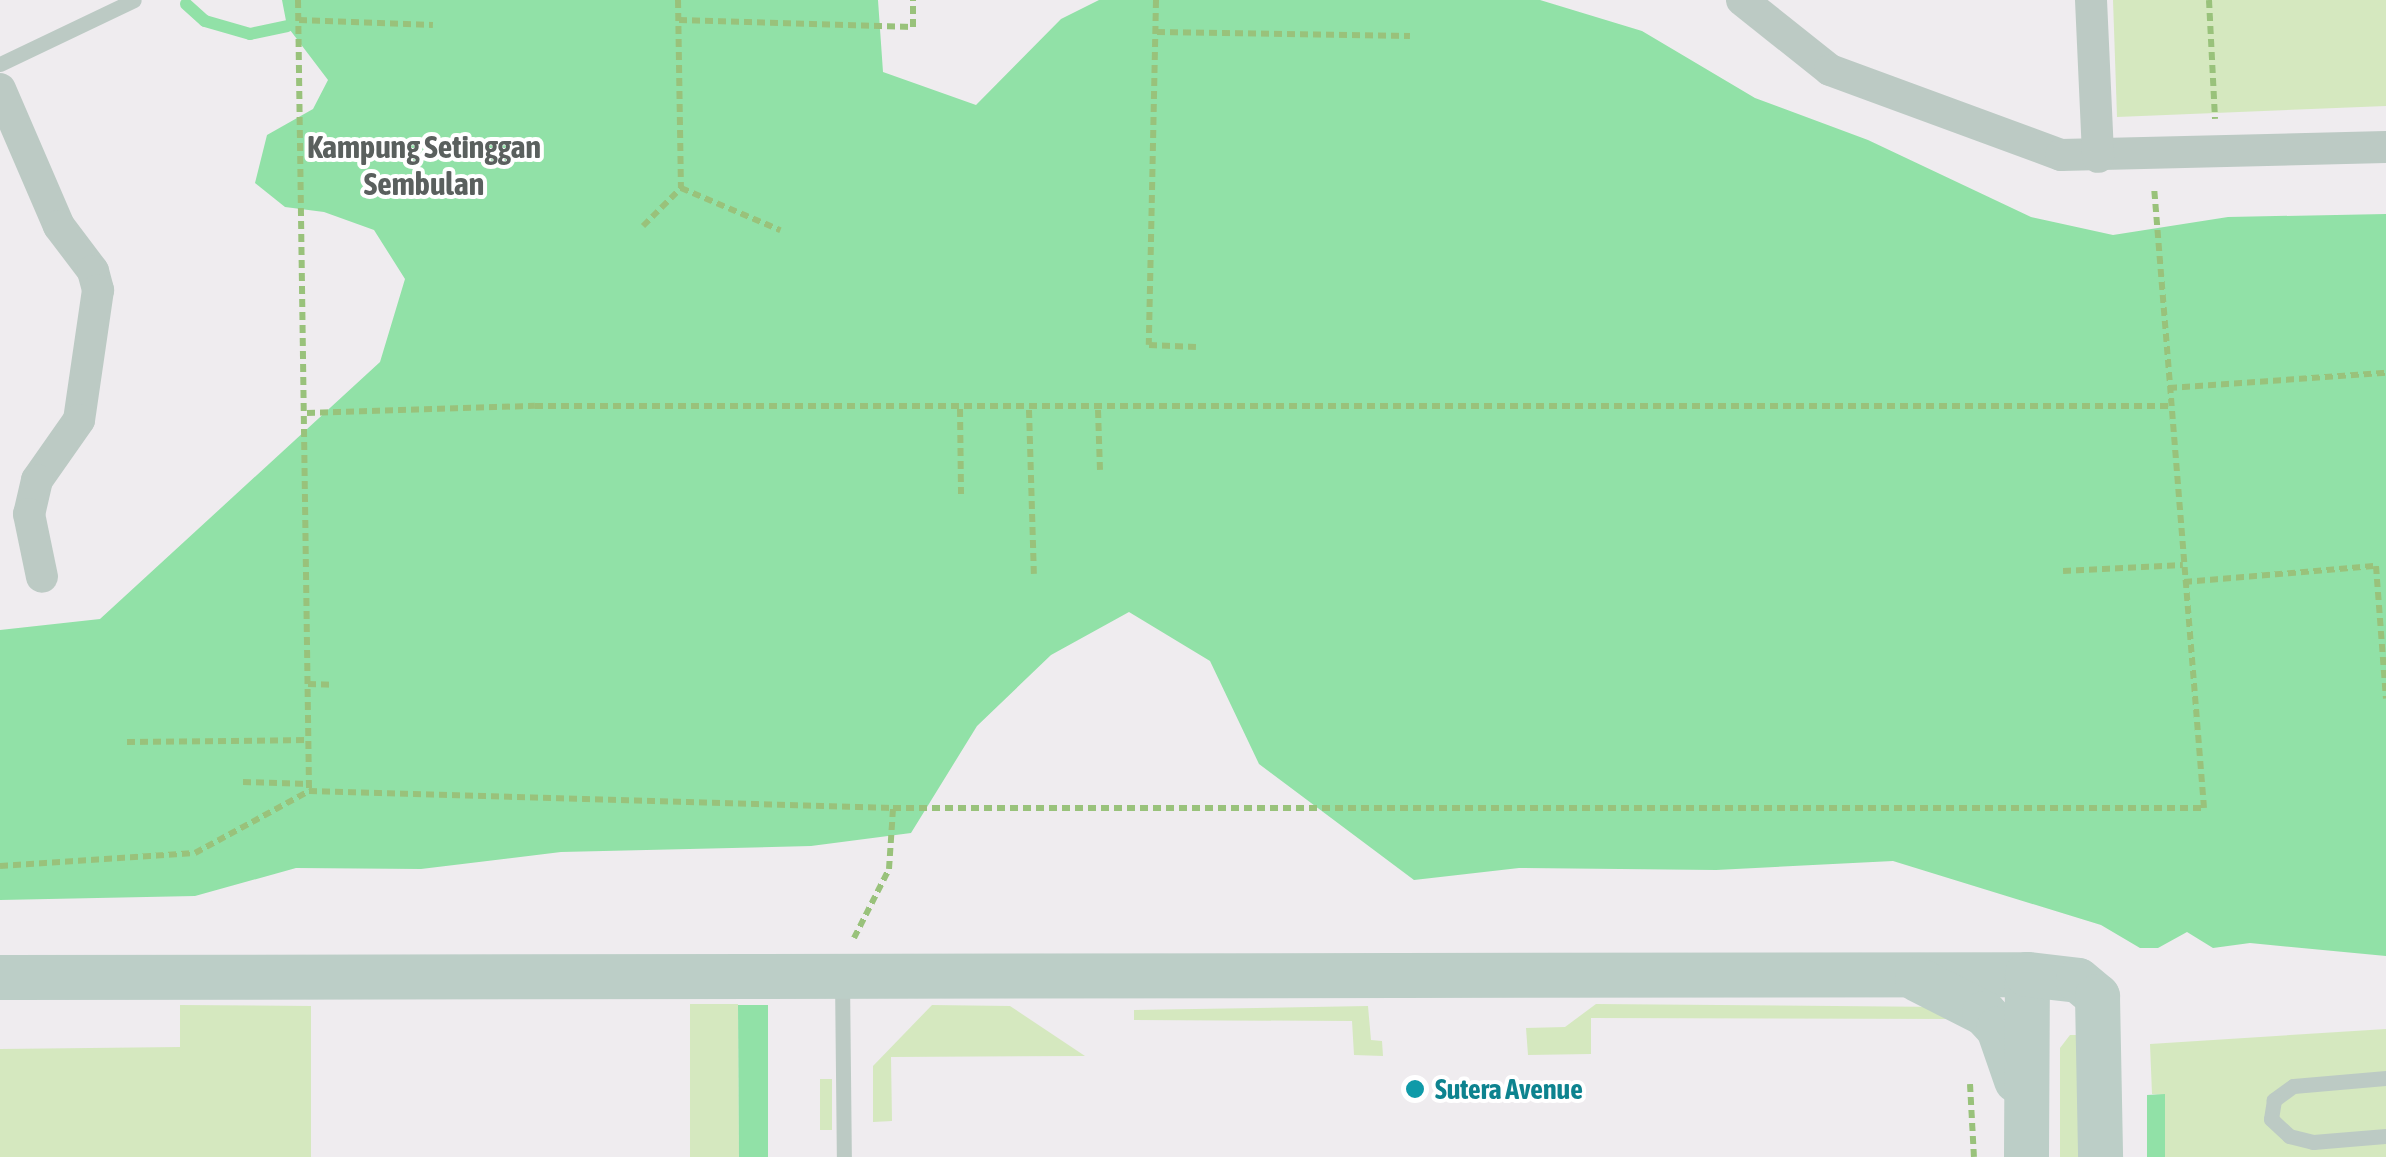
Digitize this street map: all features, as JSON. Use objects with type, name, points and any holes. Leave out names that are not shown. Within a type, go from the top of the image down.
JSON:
[{"type":"street","points":[[1742,0],[1830,70],[2027,146],[2098,157],[2386,147]]},
{"type":"street","points":[[2091,0],[2098,157]]},
{"type":"street","points":[[0,89],[60,226],[93,271],[98,290],[79,420],[38,480],[29,514],[42,577]]},
{"type":"street","points":[[0,977],[2028,974],[2078,980],[2097,996],[2100,1157]]},
{"type":"street","points":[[2026,1157],[2028,974]]},
{"type":"street","points":[[1912,977],[1971,1004],[1998,1028],[2026,1110]]},
{"type":"lane","points":[[0,64],[134,0]]},
{"type":"lane","points":[[844,1157],[846,974]]},
{"type":"lane","points":[[2386,1078],[2293,1086],[2274,1100],[2271,1118],[2289,1136],[2312,1142],[2386,1136]]},
{"type":"path","points":[[298,0],[307,413],[309,788]]},
{"type":"path","points":[[643,226],[681,188],[678,0]]},
{"type":"path","points":[[678,20],[913,27],[913,0]]},
{"type":"path","points":[[1156,0],[1149,345],[1196,347]]},
{"type":"path","points":[[2209,0],[2217,155]]},
{"type":"path","points":[[298,20],[432,26]]},
{"type":"path","points":[[1157,32],[1410,36]]},
{"type":"path","points":[[681,188],[780,230]]},
{"type":"path","points":[[244,782],[309,788],[893,808],[2204,808],[2158,222]]},
{"type":"path","points":[[2169,388],[2386,373]]},
{"type":"path","points":[[307,413],[535,406],[1029,410],[2172,406]]},
{"type":"path","points":[[960,409],[961,494]]},
{"type":"path","points":[[1029,410],[1034,574]]},
{"type":"path","points":[[1098,410],[1100,470]]},
{"type":"path","points":[[2062,571],[2183,565]]},
{"type":"path","points":[[2184,582],[2376,566],[2386,699]]},
{"type":"path","points":[[308,684],[332,686]]},
{"type":"path","points":[[126,742],[308,740]]},
{"type":"path","points":[[0,866],[195,853],[309,788]]},
{"type":"path","points":[[846,974],[861,913],[889,868],[893,808]]},
{"type":"path","points":[[1970,1078],[1974,1157]]},
{"type":"shaded area","points":[[282,0],[878,0],[883,72],[976,105],[1061,19],[1099,0],[1540,0],[1642,31],[1755,98],[1868,140],[2031,217],[2113,235],[2228,217],[2386,214],[2386,956],[2250,943],[2213,948],[2187,932],[2158,948],[2140,948],[2101,925],[1893,861],[1716,870],[1519,868],[1414,880],[1259,764],[1210,661],[1129,612],[1051,655],[977,726],[911,833],[811,846],[561,852],[421,869],[296,868],[195,896],[0,900],[0,630],[100,619],[380,362],[405,279],[374,230],[324,212],[285,207],[255,183],[267,135],[313,109],[328,80],[287,26]]},
{"type":"shaded area","points":[[2113,0],[2386,0],[2386,106],[2117,117]]},
{"type":"shaded area","points":[[690,1004],[738,1004],[739,1157],[690,1157]]},
{"type":"shaded area","points":[[1596,1004],[1946,1007],[1951,1019],[1591,1018],[1591,1054],[1528,1055],[1526,1028],[1565,1027]]},
{"type":"shaded area","points":[[180,1005],[311,1006],[311,1157],[0,1157],[0,1049],[180,1047]]},
{"type":"shaded area","points":[[738,1005],[768,1005],[768,1157],[739,1157]]},
{"type":"shaded area","points":[[932,1005],[1010,1006],[1085,1056],[891,1057],[892,1121],[873,1122],[873,1066]]},
{"type":"shaded area","points":[[1368,1006],[1371,1040],[1382,1041],[1383,1056],[1354,1055],[1352,1021],[1134,1020],[1134,1010]]},
{"type":"shaded area","points":[[2386,1029],[2386,1157],[2165,1157],[2165,1095],[2152,1094],[2150,1044]]},
{"type":"shaded area","points":[[2070,1035],[2078,1035],[2086,1157],[2060,1157],[2060,1048]]},
{"type":"shaded area","points":[[820,1079],[832,1079],[832,1130],[820,1130]]},
{"type":"shaded area","points":[[2165,1094],[2165,1157],[2147,1157],[2147,1095]]},
{"type":"waterway","points":[[186,4],[205,21],[250,34],[287,26]]},
{"type":"place","name":"Sutera Avenue","points":[[1415,1089]]},
{"type":"district","name":"Kampung Setinggan Sembulan","points":[[424,166]]}]
